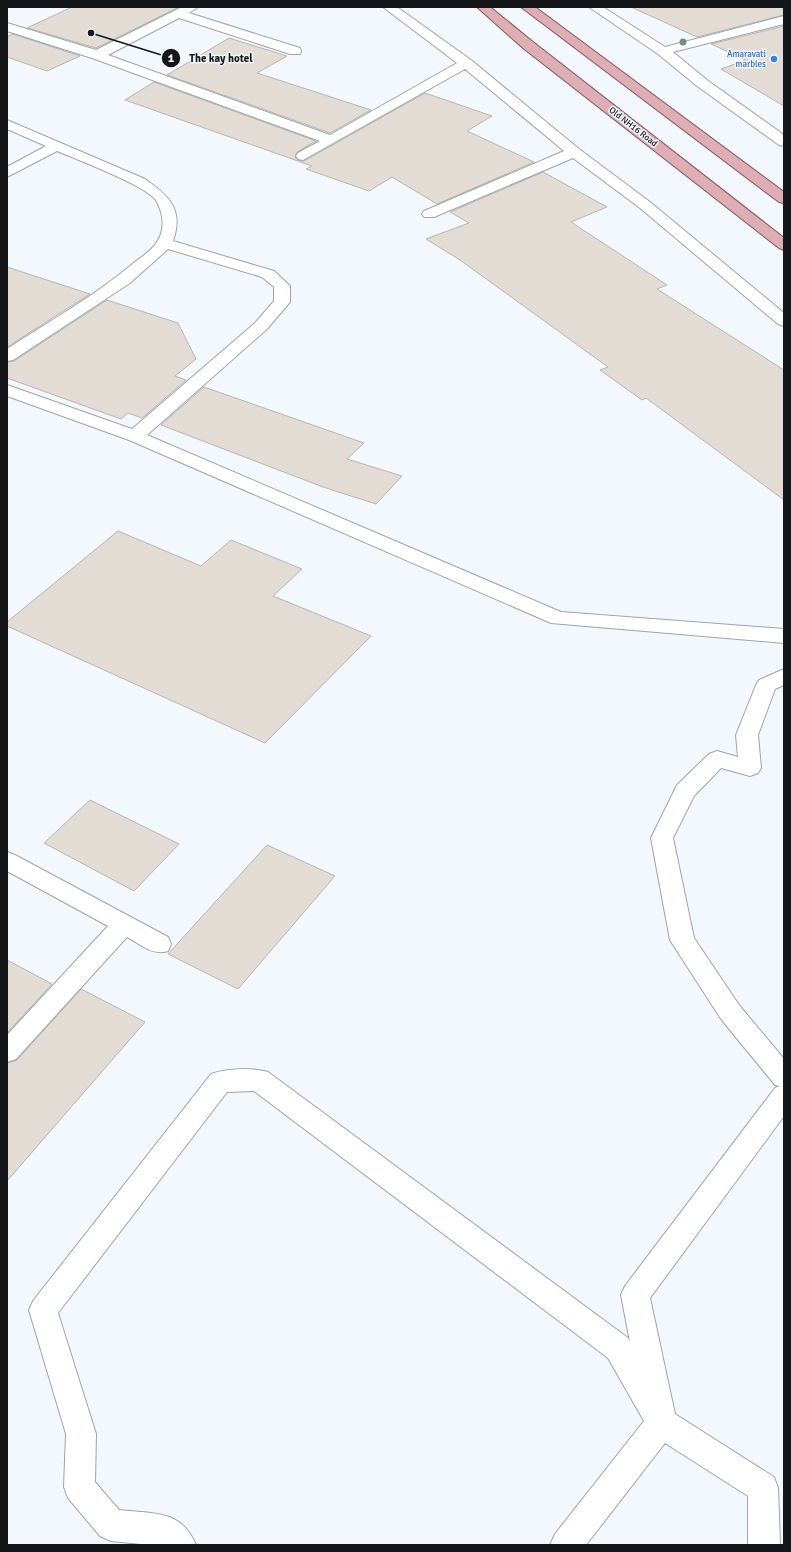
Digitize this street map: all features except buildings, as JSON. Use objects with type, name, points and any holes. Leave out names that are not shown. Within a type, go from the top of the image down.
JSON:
[{"type":"main road","name":"Old NH16 Road","points":[[483,7],[528,45],[784,245]]},
{"type":"main road","points":[[527,7],[784,199]]},
{"type":"street","points":[[97,55],[193,7]]},
{"type":"street","points":[[389,7],[466,63],[574,152],[645,205],[784,321]]},
{"type":"street","points":[[595,7],[663,51],[702,83],[784,142]]},
{"type":"street","points":[[178,14],[295,51]]},
{"type":"street","points":[[663,51],[784,20]]},
{"type":"street","points":[[7,27],[97,55],[331,140]]},
{"type":"street","points":[[303,156],[466,63]]},
{"type":"street","points":[[7,124],[140,182],[160,196],[170,214],[170,228],[165,243],[124,280],[7,356]]},
{"type":"street","points":[[7,173],[56,146]]},
{"type":"street","points":[[429,214],[574,152]]},
{"type":"street","points":[[134,436],[261,326],[282,302],[282,286],[268,274],[165,243]]},
{"type":"street","points":[[7,390],[134,436],[558,618],[784,636]]},
{"type":"street","points":[[784,676],[766,685],[747,735],[750,768],[717,759],[685,791],[662,838],[682,940],[730,1012],[784,1077]]},
{"type":"street","points":[[7,861],[159,944]]},
{"type":"street","points":[[7,1052],[124,924]]},
{"type":"street","points":[[180,1545],[167,1531],[111,1525],[79,1487],[81,1434],[43,1310],[220,1082],[259,1080],[618,1348],[662,1423],[763,1488],[764,1545]]},
{"type":"street","points":[[662,1423],[635,1295],[784,1096]]},
{"type":"street","points":[[566,1545],[662,1423]]},
{"type":"place","name":"The kay hotel","points":[[91,33]]},
{"type":"place","name":"Amaravati marbles","points":[[774,59]]}]
